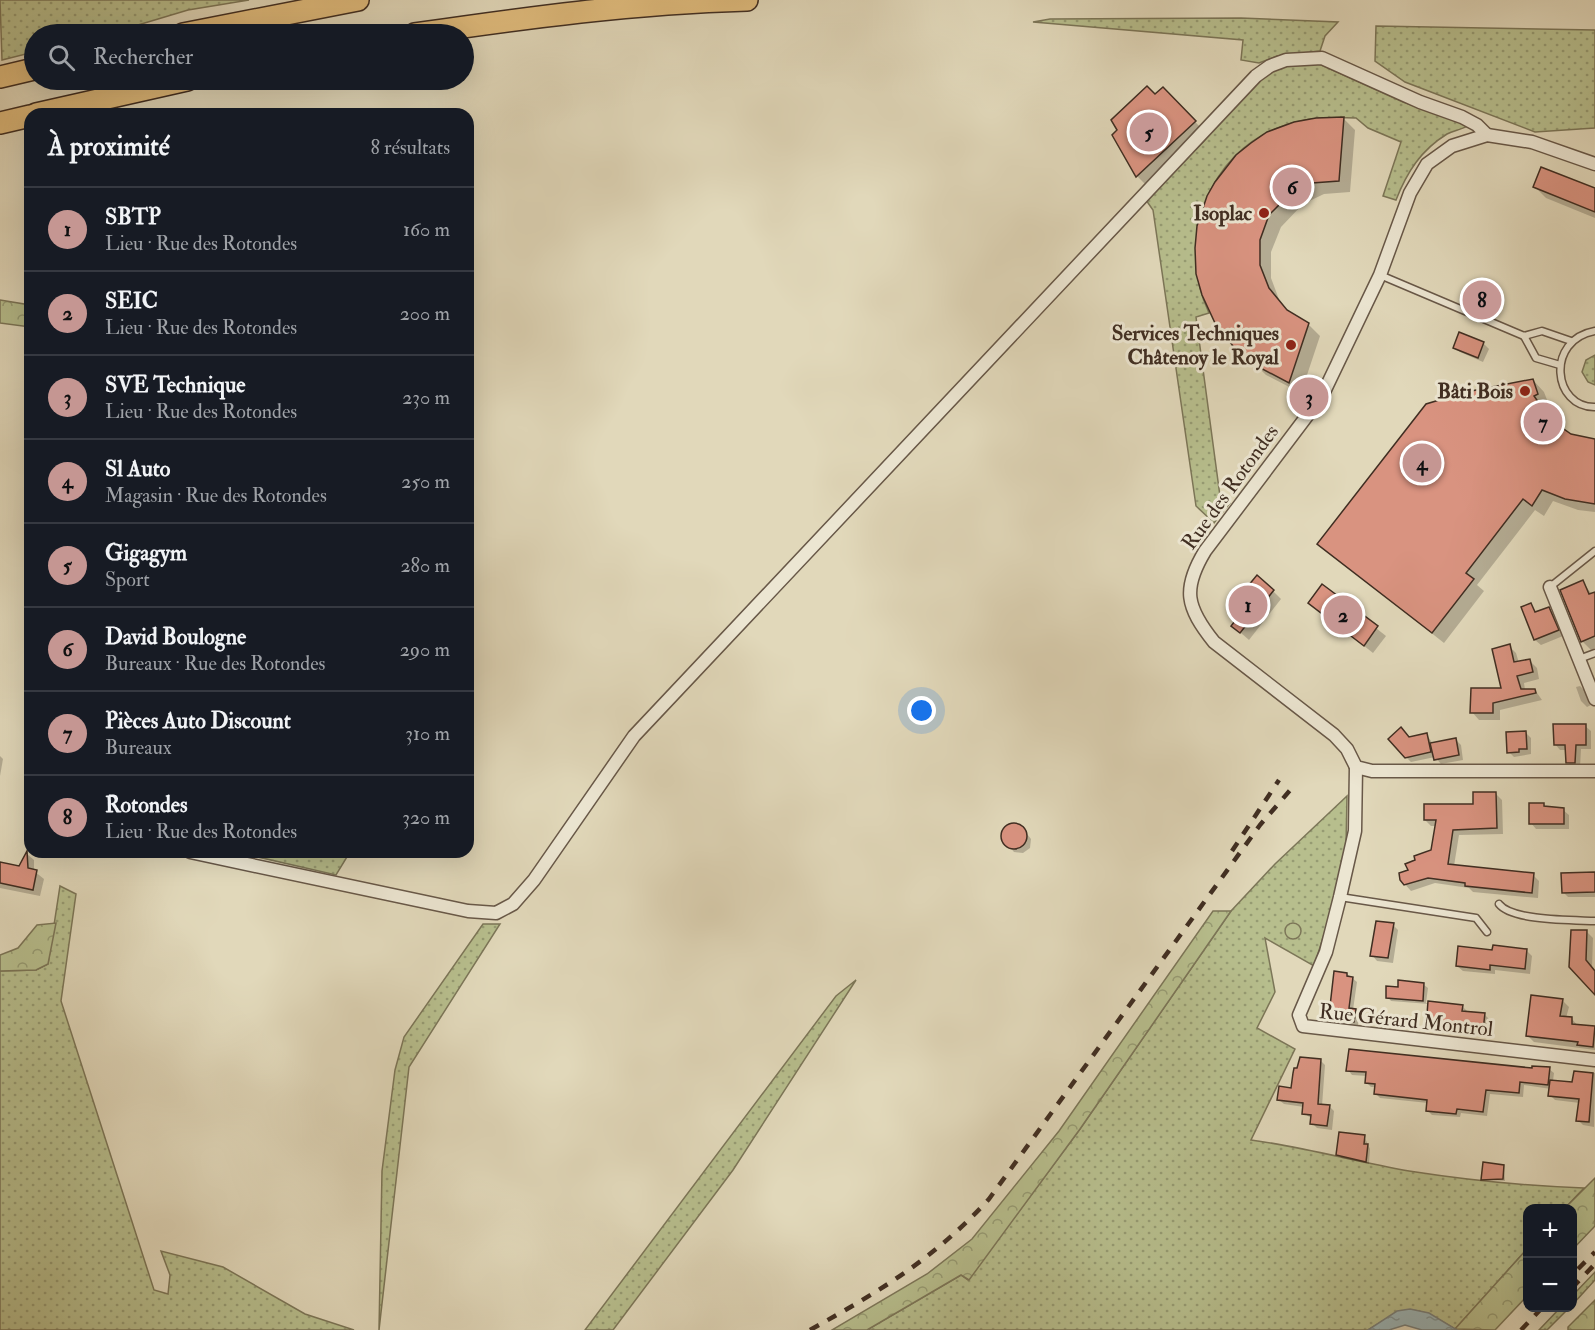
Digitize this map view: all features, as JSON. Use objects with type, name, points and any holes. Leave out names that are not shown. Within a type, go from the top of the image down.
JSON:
[{"type":"highway","points":[[234,24],[358,0]]},
{"type":"highway","points":[[474,25],[675,2],[747,0]]},
{"type":"highway","points":[[0,77],[24,71]]},
{"type":"highway","points":[[63,108],[143,90]]},
{"type":"highway","points":[[0,123],[24,117]]},
{"type":"street","points":[[218,858],[468,911],[496,913],[513,904],[534,880],[634,736],[1256,76],[1270,66],[1286,60],[1322,58],[1411,98],[1462,117],[1477,125],[1487,135]]},
{"type":"street","name":"Rue des Rotondes","points":[[1356,767],[1347,749],[1334,735],[1214,642],[1199,624],[1189,601],[1192,573],[1220,529],[1322,396],[1380,275],[1410,193],[1427,164],[1452,146],[1487,135],[1533,142],[1595,164]]},
{"type":"street","points":[[1550,587],[1595,699]]},
{"type":"street","points":[[1356,767],[1372,771],[1595,771]]},
{"type":"street","name":"Rue Gérard Montrol","points":[[1356,767],[1355,831],[1326,952],[1299,1015],[1303,1026],[1595,1060]]},
{"type":"lane","points":[[1380,275],[1524,336],[1536,358],[1560,365]]},
{"type":"lane","points":[[1524,336],[1542,331],[1571,341]]},
{"type":"lane","points":[[1595,331],[1582,333],[1571,341],[1560,365],[1562,382],[1568,393],[1574,399],[1595,407]]},
{"type":"lane","points":[[1550,587],[1595,551]]},
{"type":"lane","points":[[1578,659],[1595,653]]},
{"type":"lane","points":[[1340,897],[1476,918],[1487,932]]},
{"type":"lane","points":[[1498,904],[1504,911],[1519,915],[1595,921]]},
{"type":"green space","points":[[0,0],[249,0],[188,10],[141,24],[24,24],[24,54],[2,60]]},
{"type":"green space","points":[[1241,18],[1338,22],[1325,36],[1320,51],[1277,56],[1259,63],[1241,60],[1243,40],[1033,22],[1050,19]]},
{"type":"green space","points":[[1376,26],[1595,30],[1595,128],[1535,132],[1405,82],[1375,61]]},
{"type":"green space","points":[[1319,64],[1403,102],[1469,125],[1447,134],[1422,155],[1410,171],[1396,200],[1383,196],[1401,142],[1368,128],[1356,118],[1319,118],[1283,126],[1257,139],[1235,156],[1217,178],[1205,203],[1198,230],[1196,258],[1200,286],[1209,313],[1196,317],[1220,496],[1230,503],[1214,523],[1196,506],[1153,210],[1146,200],[1203,142],[1251,86],[1274,69],[1288,65]]},
{"type":"green space","points":[[0,300],[24,304],[24,326],[0,323]]},
{"type":"green space","points":[[1595,355],[1595,385],[1588,382],[1582,372],[1586,360]]},
{"type":"green space","points":[[1347,796],[1346,845],[1329,919],[1314,966],[1265,938],[1275,992],[1257,1028],[1295,1049],[1251,1140],[1431,1174],[1474,1180],[1584,1188],[1569,1204],[1523,1204],[1523,1253],[1455,1329],[1430,1315],[1411,1310],[1393,1315],[1368,1330],[867,1330],[961,1275],[968,1280],[1080,1129],[1231,911],[1275,864]]},
{"type":"green space","points":[[262,858],[346,858],[336,875]]},
{"type":"green space","points":[[60,886],[76,894],[61,1001],[154,1290],[168,1294],[170,1275],[161,1251],[223,1267],[305,1314],[354,1330],[0,1330],[0,971],[36,970],[48,964]]},
{"type":"green space","points":[[1213,911],[1231,911],[1080,1129],[969,1280],[961,1275],[867,1330],[832,1330],[927,1274],[972,1239],[1059,1131]]},
{"type":"green space","points":[[56,923],[48,964],[36,970],[0,971],[0,955],[18,948],[37,925]]},
{"type":"green space","points":[[1293,923],[1299,925],[1301,931],[1299,937],[1293,939],[1287,937],[1285,931],[1287,925]]},
{"type":"green space","points":[[483,924],[500,924],[409,1067],[379,1330],[382,1171],[395,1070],[404,1037]]},
{"type":"green space","points":[[856,980],[733,1170],[613,1330],[585,1330],[836,996]]},
{"type":"green space","points":[[1595,1178],[1595,1226],[1577,1245],[1577,1204],[1569,1204]]},
{"type":"green space","points":[[1523,1253],[1523,1300],[1495,1330],[1455,1329]]},
{"type":"green space","points":[[1595,1272],[1595,1280],[1577,1300],[1577,1291]]},
{"type":"green space","points":[[1595,1300],[1595,1330],[1568,1330],[1568,1327]]},
{"type":"green space","points":[[1556,1312],[1565,1312],[1547,1330],[1539,1330]]},
{"type":"water","points":[[1410,1309],[1429,1313],[1457,1330],[1422,1330],[1405,1325],[1389,1330],[1368,1330],[1397,1311]]},
{"type":"building","points":[[1147,86],[1155,94],[1163,87],[1196,121],[1136,177],[1112,135],[1117,130],[1111,120]]},
{"type":"building","points":[[1344,117],[1339,181],[1312,183],[1292,192],[1269,215],[1260,240],[1260,265],[1269,288],[1287,310],[1309,323],[1289,383],[1253,364],[1233,346],[1215,323],[1202,295],[1196,274],[1197,226],[1207,196],[1215,182],[1236,155],[1251,143],[1267,132],[1294,122]]},
{"type":"building","points":[[1541,167],[1595,188],[1595,212],[1533,187]]},
{"type":"building","points":[[1459,332],[1484,342],[1478,358],[1453,348]]},
{"type":"building","points":[[1533,379],[1538,394],[1534,396],[1551,420],[1571,434],[1595,439],[1595,504],[1565,499],[1542,490],[1532,506],[1523,499],[1466,573],[1474,579],[1432,633],[1317,544],[1426,404],[1466,392]]},
{"type":"building","points":[[1257,575],[1274,590],[1240,633],[1231,626],[1238,617],[1229,609]]},
{"type":"building","points":[[1583,580],[1589,594],[1595,592],[1595,636],[1581,642],[1560,590]]},
{"type":"building","points":[[1322,584],[1378,626],[1364,646],[1308,603]]},
{"type":"building","points":[[1531,603],[1535,612],[1549,607],[1559,630],[1534,640],[1521,607]]},
{"type":"building","points":[[1510,644],[1514,662],[1530,659],[1533,672],[1517,676],[1521,689],[1535,689],[1536,693],[1493,703],[1493,713],[1470,713],[1471,688],[1501,688],[1492,649]]},
{"type":"building","points":[[1553,724],[1586,724],[1586,745],[1576,745],[1575,763],[1566,763],[1565,745],[1554,745]]},
{"type":"building","points":[[1401,727],[1409,737],[1427,733],[1431,752],[1405,758],[1388,739]]},
{"type":"building","points":[[1526,731],[1527,749],[1507,753],[1506,732]]},
{"type":"building","points":[[1456,738],[1459,755],[1434,760],[1430,743]]},
{"type":"building","points":[[1473,792],[1496,792],[1497,828],[1453,830],[1448,864],[1534,873],[1532,893],[1465,886],[1465,883],[1428,878],[1404,885],[1400,880],[1399,873],[1408,870],[1405,864],[1415,860],[1414,856],[1431,850],[1436,820],[1424,820],[1424,804],[1473,804]]},
{"type":"building","points":[[1529,803],[1544,803],[1544,806],[1564,808],[1564,824],[1529,824]]},
{"type":"building","points":[[1014,823],[1023,827],[1027,836],[1023,845],[1014,849],[1005,845],[1001,836],[1005,827]]},
{"type":"building","points":[[24,857],[27,858],[28,868],[37,870],[33,890],[0,883],[0,862],[19,866]]},
{"type":"building","points":[[1595,872],[1595,892],[1562,893],[1561,873]]},
{"type":"building","points":[[1376,921],[1394,923],[1388,958],[1370,956]]},
{"type":"building","points":[[1571,930],[1587,930],[1586,960],[1595,971],[1595,995],[1569,967]]},
{"type":"building","points":[[1493,945],[1527,949],[1525,969],[1490,965],[1490,970],[1456,966],[1458,946],[1492,950]]},
{"type":"building","points":[[1334,971],[1347,973],[1347,976],[1353,977],[1349,1008],[1356,1009],[1354,1022],[1331,1019],[1332,1016],[1329,1015]]},
{"type":"building","points":[[1398,980],[1424,983],[1423,1001],[1386,998],[1386,986],[1398,987]]},
{"type":"building","points":[[1531,995],[1563,999],[1560,1016],[1572,1017],[1572,1024],[1595,1026],[1593,1047],[1577,1045],[1578,1042],[1526,1036]]},
{"type":"building","points":[[1428,1001],[1463,1005],[1462,1011],[1485,1013],[1483,1031],[1439,1026],[1438,1029],[1426,1028]]},
{"type":"building","points":[[1349,1049],[1532,1068],[1532,1066],[1550,1067],[1548,1085],[1520,1082],[1519,1093],[1486,1090],[1483,1112],[1457,1109],[1456,1114],[1426,1111],[1427,1100],[1374,1094],[1375,1084],[1365,1083],[1366,1072],[1346,1071]]},
{"type":"building","points":[[1300,1057],[1321,1059],[1318,1104],[1330,1105],[1327,1126],[1310,1124],[1311,1115],[1302,1114],[1303,1103],[1277,1100],[1279,1086],[1291,1088],[1294,1068],[1297,1068]]},
{"type":"building","points":[[1574,1071],[1593,1073],[1589,1122],[1576,1121],[1579,1099],[1548,1096],[1550,1080],[1572,1082]]},
{"type":"building","points":[[1339,1132],[1365,1135],[1364,1144],[1368,1144],[1366,1162],[1336,1155]]},
{"type":"building","points":[[1483,1162],[1504,1165],[1503,1179],[1481,1180]]},
{"type":"railway","points":[[1232,851],[1279,780]]},
{"type":"railway","points":[[810,1330],[860,1302],[927,1257],[989,1199],[1260,825],[1292,788]]},
{"type":"railway","points":[[1578,1269],[1595,1252]]},
{"type":"railway","points":[[1577,1283],[1595,1264]]},
{"type":"railway","points":[[1521,1330],[1538,1312]]},
{"type":"place","name":"Gigagym","points":[[1149,132]]},
{"type":"place","name":"David Boulogne","points":[[1292,187]]},
{"type":"place","name":"Isoplac","points":[[1264,213]]},
{"type":"place","name":"Rotondes","points":[[1482,300]]},
{"type":"place","name":"Services Techniques Châtenoy le Royal","points":[[1291,345]]},
{"type":"place","name":"Bâti Bois","points":[[1525,391]]},
{"type":"place","name":"SVE Technique","points":[[1309,397]]},
{"type":"place","name":"Pièces Auto Discount","points":[[1543,422]]},
{"type":"place","name":"Sl Auto","points":[[1422,463]]},
{"type":"place","name":"SBTP","points":[[1248,605]]},
{"type":"place","name":"SEIC","points":[[1343,615]]}]
